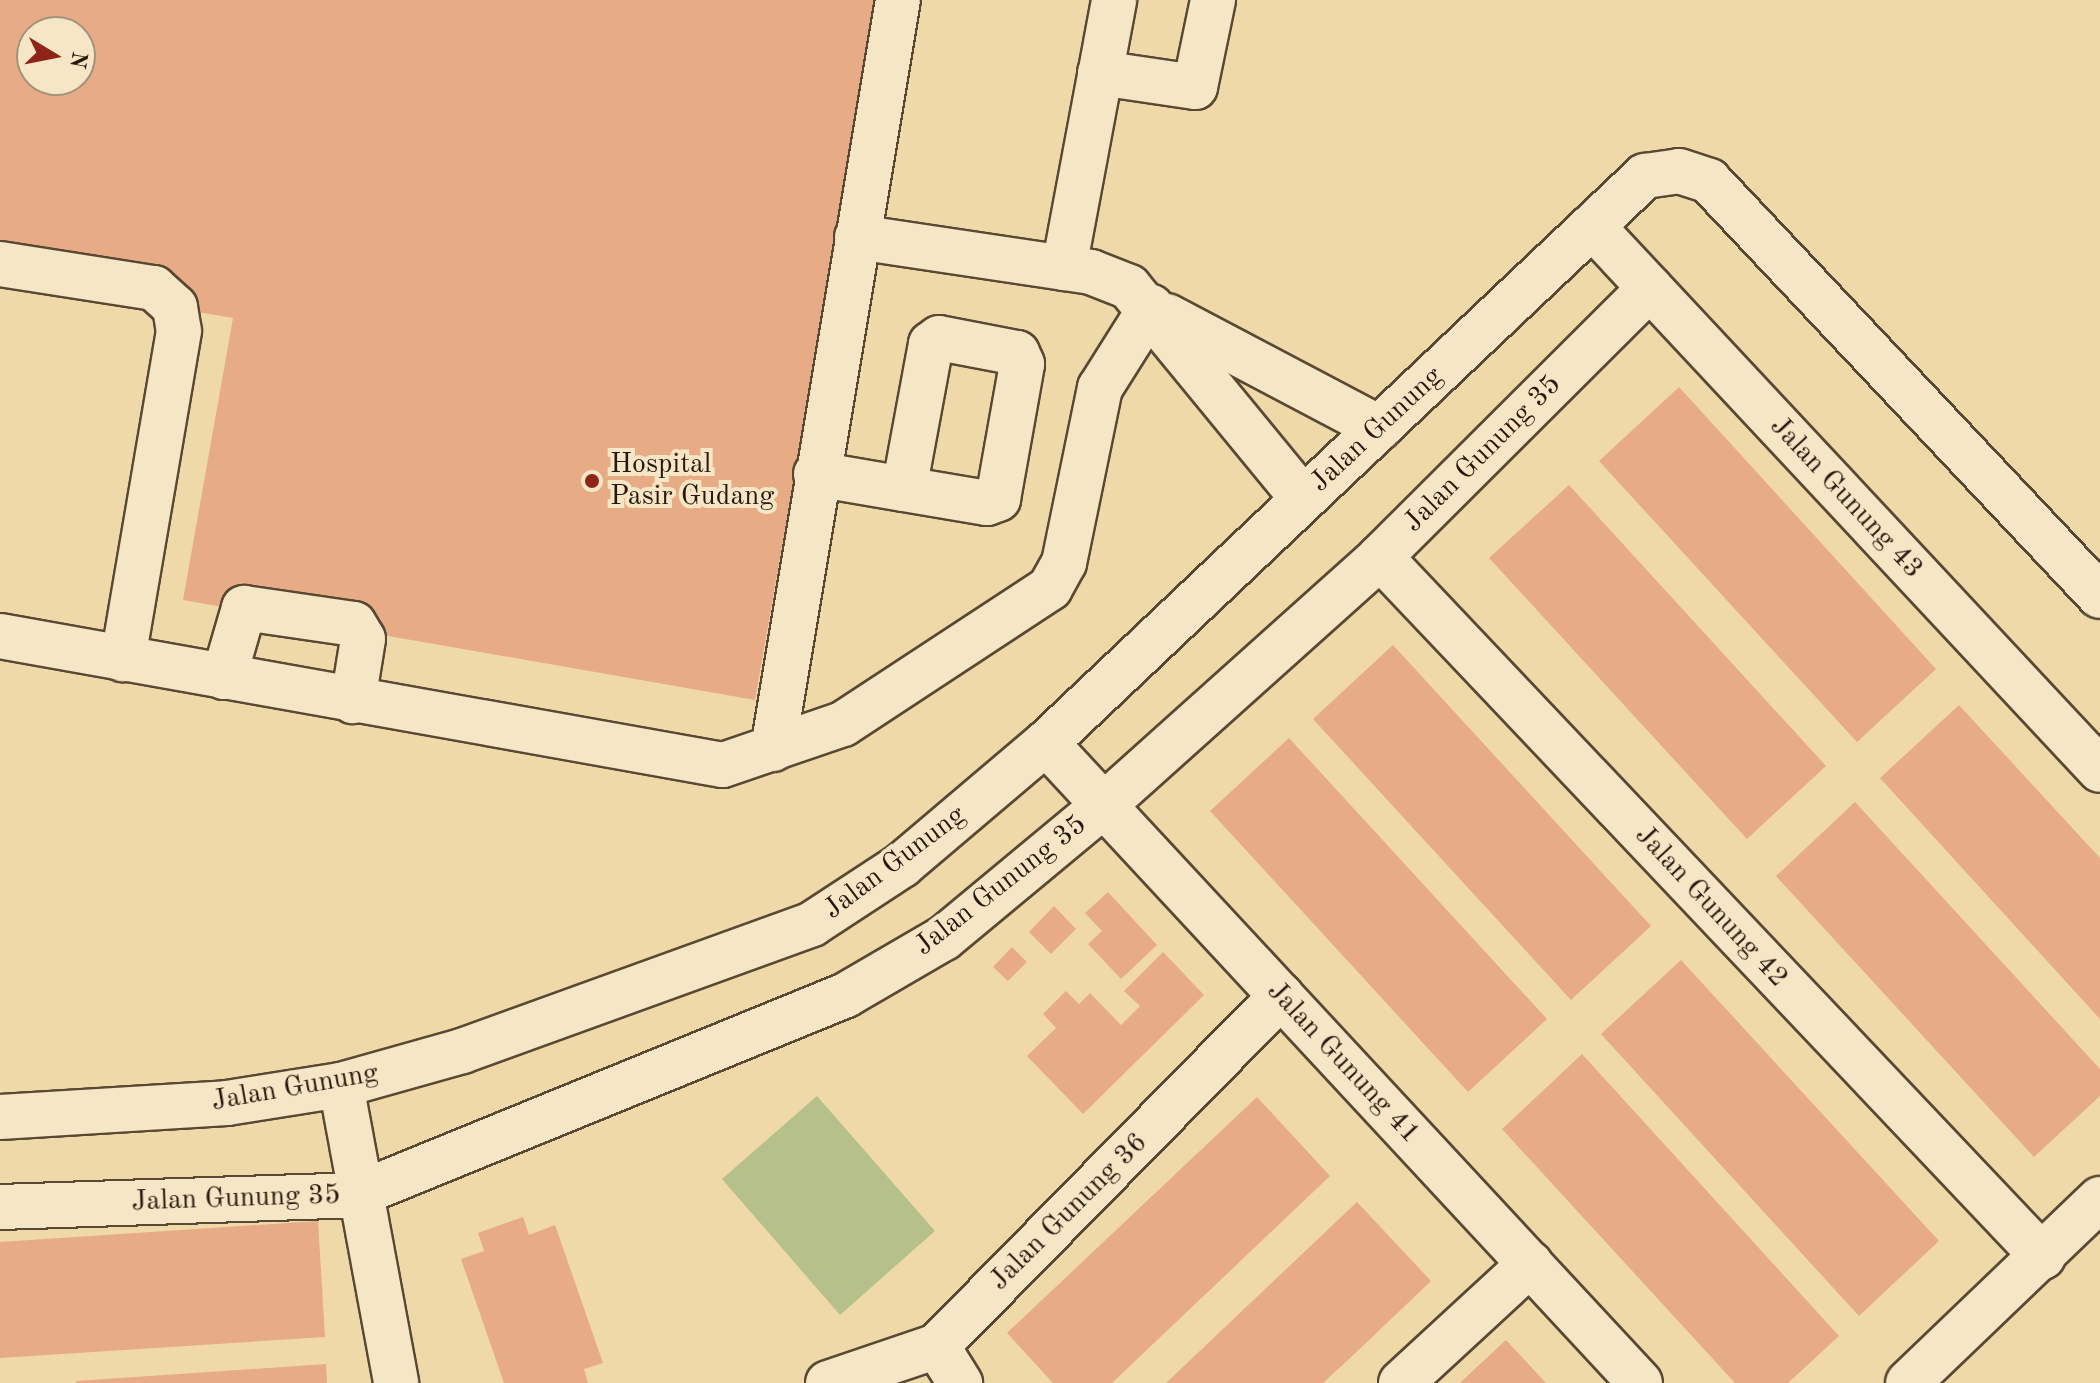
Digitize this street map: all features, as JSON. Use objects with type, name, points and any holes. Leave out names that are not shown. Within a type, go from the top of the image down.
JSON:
[{"type":"street","points":[[773,749],[816,474],[898,0]]},
{"type":"street","points":[[1064,268],[1114,0]]},
{"type":"street","points":[[1100,73],[1195,87],[1213,0]]},
{"type":"street","name":"Jalan Gunung","points":[[0,1117],[227,1103],[341,1085],[462,1051],[812,924],[902,865],[1046,743],[1645,176],[1679,171],[1709,181],[2100,596]]},
{"type":"street","name":"Jalan Gunung 43","points":[[1592,226],[2100,770]]},
{"type":"street","points":[[857,237],[1110,276],[1151,307],[1379,428]]},
{"type":"street","points":[[0,264],[154,288],[175,307],[179,331],[123,659]]},
{"type":"street","name":"Jalan Gunung 35","points":[[0,1207],[356,1195],[846,995],[944,938],[1104,805],[1380,557],[1650,288]]},
{"type":"street","points":[[1151,307],[1303,499]]},
{"type":"street","points":[[0,636],[689,763],[723,765],[843,724],[1050,588],[1064,563],[1100,388],[1151,307]]},
{"type":"street","points":[[816,474],[904,489]]},
{"type":"street","name":"Jalan Gunung 42","points":[[1380,557],[2043,1257]]},
{"type":"street","points":[[224,677],[244,608],[354,624],[363,639],[353,701]]},
{"type":"street","name":"Jalan Gunung 41","points":[[1046,743],[1640,1383]]},
{"type":"street","name":"Jalan Gunung 36","points":[[828,1383],[937,1346],[1281,996]]},
{"type":"street","points":[[341,1085],[356,1195],[396,1383]]},
{"type":"street","points":[[1908,1383],[2043,1257],[2100,1199]]},
{"type":"street","points":[[1401,1383],[1530,1264]]},
{"type":"street","points":[[937,1346],[960,1383]]},
{"type":"green space","points":[[817,1096],[935,1231],[840,1315],[722,1179]]},
{"type":"building","points":[[0,0],[878,0],[755,700],[183,600],[233,318],[0,278]]},
{"type":"building","points":[[1679,387],[1936,669],[1857,742],[1599,461]]},
{"type":"building","points":[[1569,485],[1826,766],[1747,839],[1489,558]]},
{"type":"building","points":[[1393,645],[1651,926],[1571,1000],[1313,719]]},
{"type":"building","points":[[1959,705],[2100,858],[2100,1019],[1880,778]]},
{"type":"building","points":[[1289,738],[1547,1019],[1468,1092],[1210,811]]},
{"type":"building","points":[[1855,802],[2100,1069],[2100,1096],[2034,1157],[1776,876]]},
{"type":"building","points":[[1108,892],[1157,945],[1121,979],[1088,944],[1102,931],[1085,913]]},
{"type":"building","points":[[1054,906],[1076,929],[1051,954],[1029,932]]},
{"type":"building","points":[[1012,947],[1027,962],[1008,981],[993,967]]},
{"type":"building","points":[[1163,952],[1204,995],[1083,1114],[1027,1056],[1056,1028],[1043,1014],[1066,991],[1079,1004],[1090,993],[1121,1025],[1140,1006],[1124,991]]},
{"type":"building","points":[[1681,960],[1939,1241],[1859,1316],[1601,1034]]},
{"type":"building","points":[[1582,1054],[1839,1336],[1788,1383],[1735,1383],[1502,1129]]},
{"type":"building","points":[[1257,1097],[1330,1176],[1112,1383],[1053,1383],[1007,1333]]},
{"type":"building","points":[[1357,1202],[1431,1281],[1348,1360],[1323,1383],[1166,1383]]},
{"type":"building","points":[[523,1217],[529,1235],[555,1225],[603,1363],[584,1369],[588,1383],[504,1383],[461,1259],[484,1251],[478,1233]]},
{"type":"building","points":[[318,1221],[325,1337],[0,1358],[0,1242]]},
{"type":"building","points":[[1506,1340],[1546,1383],[1460,1383],[1478,1366]]},
{"type":"building","points":[[326,1364],[327,1383],[76,1383],[76,1381]]},
{"type":"place","name":"Hospital Pasir Gudang","points":[[592,481]]}]
